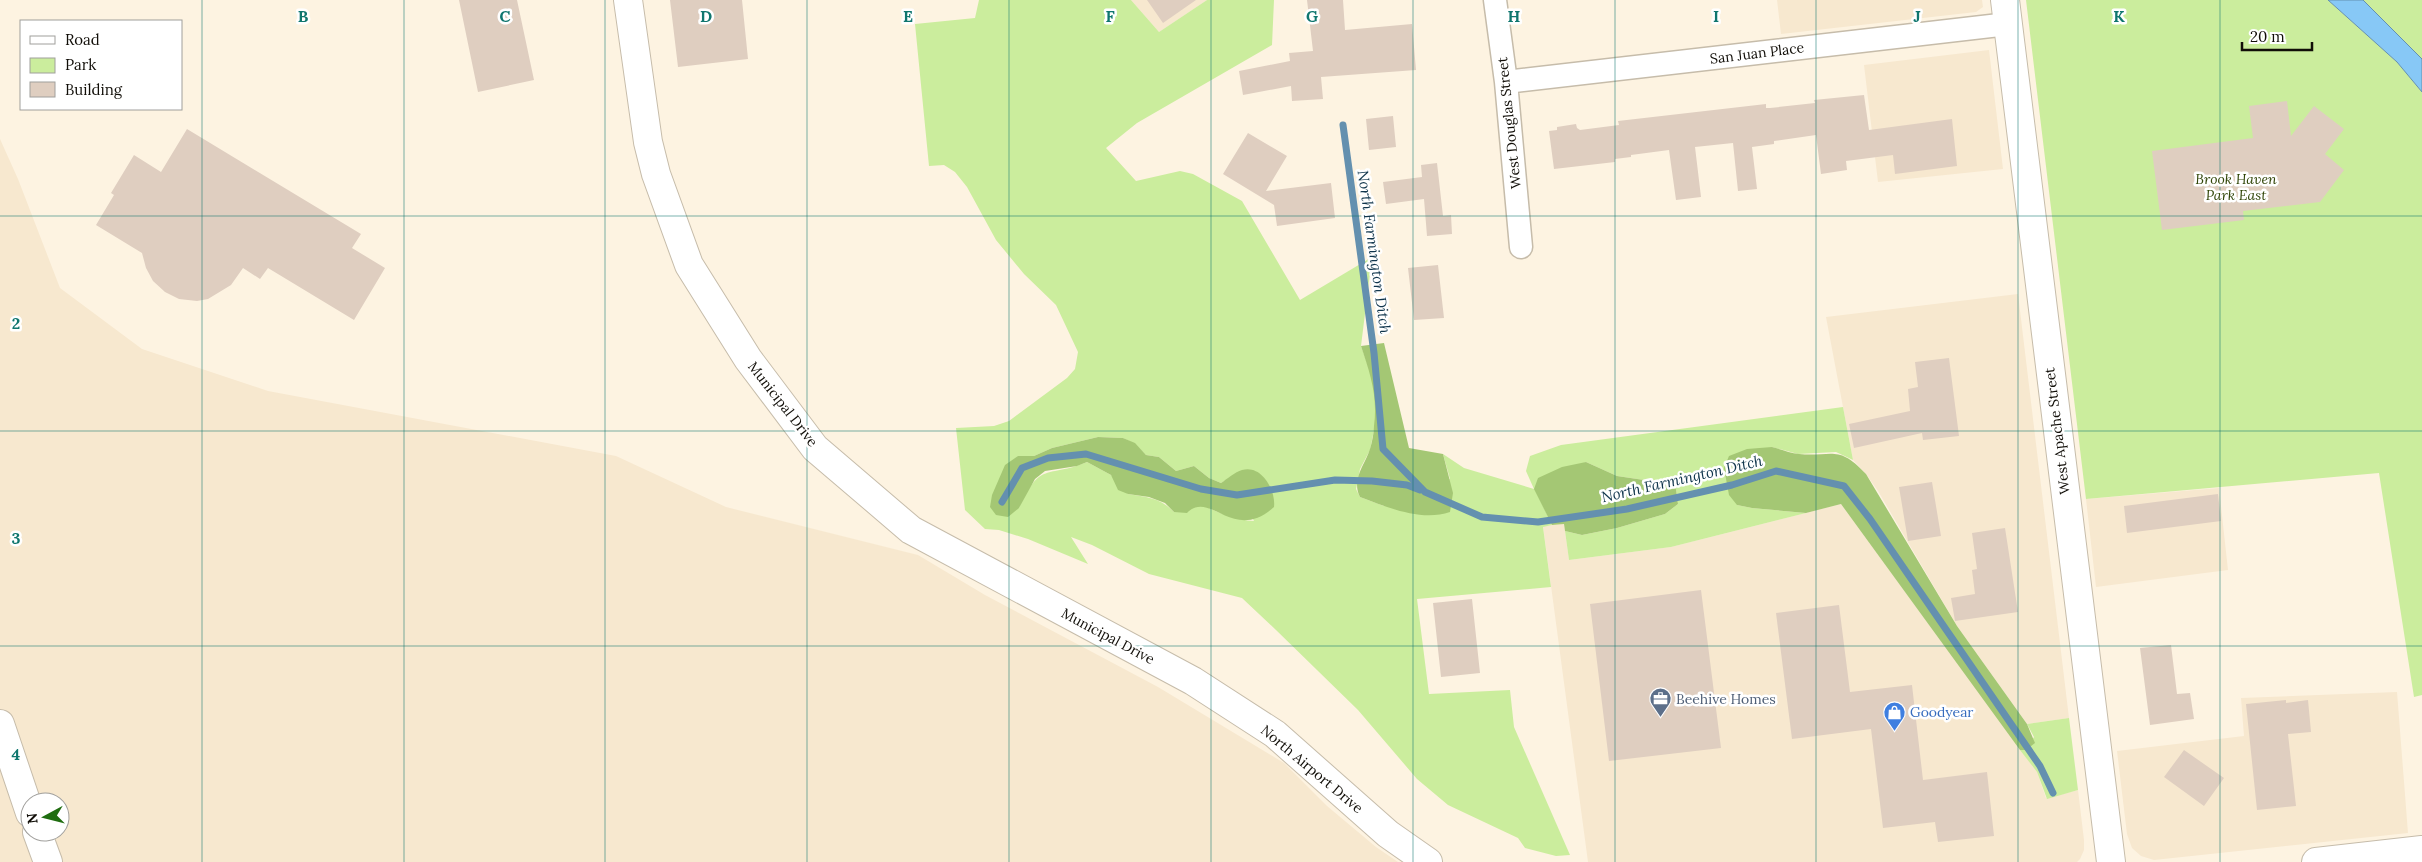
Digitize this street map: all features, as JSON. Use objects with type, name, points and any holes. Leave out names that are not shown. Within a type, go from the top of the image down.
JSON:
[{"type":"main road","name":"Municipal Drive","points":[[628,0],[648,142],[656,174],[689,265],[748,359],[816,448],[911,530],[1193,681]]},
{"type":"main road","name":"West Apache Street","points":[[2007,12],[2111,862]]},
{"type":"main road","name":"North Airport Drive","points":[[1193,681],[1275,734],[1388,834],[1428,862]]},
{"type":"main road","points":[[0,724],[23,792]]},
{"type":"main road","points":[[41,842],[48,862]]},
{"type":"main road","points":[[2316,862],[2422,850]]},
{"type":"street","name":"West Douglas Street","points":[[1495,0],[1506,82],[1521,247]]},
{"type":"street","name":"San Juan Place","points":[[1506,82],[2007,12]]},
{"type":"shaded area","points":[[1131,0],[1207,0],[1159,32]]},
{"type":"shaded area","points":[[1777,0],[1982,0],[1983,7],[1976,12],[1781,34]]},
{"type":"shaded area","points":[[1989,50],[2003,169],[1878,182],[1864,65]]},
{"type":"shaded area","points":[[0,139],[18,179],[60,288],[142,349],[268,391],[616,456],[726,507],[918,555],[985,595],[1158,687],[1284,763],[1327,806],[1376,847],[1398,862],[0,862]]},
{"type":"shaded area","points":[[2018,294],[2069,718],[2027,724],[1957,626],[1878,491],[1853,460],[1826,317]]},
{"type":"shaded area","points":[[2219,488],[2228,570],[2096,587],[2086,499]]},
{"type":"shaded area","points":[[1841,504],[2037,772],[2046,798],[2078,790],[2084,840],[2084,850],[2080,859],[2077,862],[1588,862],[1543,526],[1564,524],[1569,560],[1671,547]]},
{"type":"shaded area","points":[[2397,692],[2408,833],[2154,860],[2141,856],[2132,848],[2127,834],[2117,751],[2244,736],[2241,698]]},
{"type":"green space","points":[[979,0],[1131,0],[1159,32],[1207,0],[1274,0],[1272,45],[1137,123],[1106,148],[1136,181],[1180,171],[1193,174],[1242,201],[1300,300],[1372,257],[1361,346],[1376,394],[1375,425],[1370,450],[1360,469],[1356,489],[1360,497],[1384,506],[1450,479],[1443,454],[1464,468],[1534,489],[1526,471],[1530,456],[1561,445],[1843,407],[1853,460],[1836,452],[1798,454],[1772,447],[1737,505],[1806,513],[1671,547],[1569,560],[1565,531],[1582,535],[1617,528],[1665,514],[1678,504],[1676,489],[1664,483],[1617,476],[1586,462],[1535,489],[1552,525],[1543,527],[1551,587],[1417,599],[1429,694],[1510,690],[1514,727],[1570,855],[1556,856],[1525,848],[1518,838],[1448,805],[1417,779],[1358,710],[1242,598],[1149,574],[1092,545],[1071,537],[1088,564],[1028,539],[999,530],[985,529],[965,510],[956,428],[994,426],[1009,421],[1067,378],[1075,369],[1078,352],[1056,305],[1024,274],[996,240],[967,187],[955,172],[944,165],[929,166],[915,24],[975,18]],"holes":[[[1098,437],[1123,438],[1135,444],[1146,455],[1159,457],[1176,471],[1194,466],[1209,478],[1221,483],[1231,477],[1254,521],[1234,518],[1202,505],[1174,512],[1158,501],[1128,494],[1111,475],[1087,462],[1046,473],[1039,477],[1033,483],[1019,508],[1018,456],[1034,456],[1052,448]]]},
{"type":"green space","name":"Brook Haven Park East","points":[[2026,0],[2328,0],[2397,62],[2422,92],[2422,695],[2414,697],[2379,473],[2086,499]]},
{"type":"green space","points":[[2363,0],[2422,0],[2422,59]]},
{"type":"green space","points":[[1384,343],[1409,448],[1443,454],[1453,493],[1450,512],[1428,515],[1404,512],[1360,497],[1357,484],[1358,478],[1371,446],[1375,415],[1372,385],[1361,346]]},
{"type":"green space","points":[[1098,437],[1123,438],[1135,443],[1146,455],[1159,457],[1176,471],[1194,466],[1209,478],[1221,483],[1242,470],[1256,471],[1266,480],[1270,487],[1273,494],[1274,507],[1259,517],[1246,520],[1235,519],[1205,507],[1196,507],[1187,513],[1174,512],[1165,503],[1149,497],[1128,494],[1118,490],[1111,475],[1087,462],[1077,466],[1045,471],[1035,479],[1019,508],[1008,517],[996,515],[990,507],[992,495],[1005,465],[1018,456],[1034,456],[1052,448]]},
{"type":"green space","points":[[1772,447],[1799,454],[1841,455],[1849,459],[1866,474],[1957,626],[2027,724],[2035,743],[2026,750],[2020,750],[1841,504],[1806,513],[1737,505],[1729,495],[1724,468],[1729,456],[1747,449]]},
{"type":"green space","points":[[1586,462],[1617,476],[1664,483],[1676,489],[1678,504],[1665,514],[1617,528],[1582,535],[1565,531],[1564,524],[1552,525],[1534,489],[1538,478],[1562,467]]},
{"type":"green space","points":[[2069,718],[2078,790],[2047,799],[2037,772],[2020,750],[2026,750],[2034,737],[2027,724]]},
{"type":"water","points":[[2328,0],[2363,0],[2422,59],[2422,92],[2397,62]]},
{"type":"building","points":[[459,0],[517,0],[534,80],[478,92]]},
{"type":"building","points":[[670,0],[742,0],[748,59],[678,67]]},
{"type":"building","points":[[1147,0],[1196,0],[1163,23]]},
{"type":"building","points":[[1307,0],[1343,0],[1345,30],[1412,24],[1416,70],[1321,77],[1323,99],[1292,101],[1291,86],[1243,95],[1239,71],[1290,61],[1289,53],[1313,51]]},
{"type":"building","points":[[1864,95],[1869,130],[1952,119],[1957,166],[1895,174],[1893,155],[1846,161],[1847,170],[1821,174],[1816,135],[1774,141],[1774,144],[1752,147],[1757,189],[1738,191],[1733,143],[1695,147],[1701,197],[1676,200],[1669,150],[1631,155],[1631,157],[1615,159],[1615,162],[1554,169],[1549,131],[1557,130],[1557,127],[1576,124],[1580,130],[1619,125],[1618,121],[1766,104],[1766,108],[1770,108],[1815,103],[1814,100]]},
{"type":"building","points":[[2287,101],[2291,136],[2314,106],[2344,129],[2325,154],[2344,170],[2320,202],[2243,211],[2244,220],[2162,230],[2152,151],[2253,138],[2249,106]]},
{"type":"building","points":[[1393,116],[1396,147],[1369,150],[1366,119]]},
{"type":"building","points":[[187,129],[361,234],[352,248],[385,268],[354,320],[268,268],[260,279],[243,268],[231,285],[208,299],[197,301],[179,299],[165,292],[153,281],[146,268],[142,253],[96,225],[114,195],[111,193],[134,155],[161,172]]},
{"type":"building","points":[[1248,133],[1287,156],[1266,191],[1331,183],[1335,218],[1277,226],[1274,205],[1223,174]]},
{"type":"building","points":[[1437,163],[1443,216],[1451,215],[1452,234],[1427,236],[1424,199],[1386,204],[1383,182],[1422,177],[1421,165]]},
{"type":"building","points":[[1438,265],[1444,318],[1414,320],[1408,268]]},
{"type":"building","points":[[1949,358],[1959,436],[1923,440],[1922,433],[1854,448],[1849,424],[1910,411],[1908,389],[1918,387],[1915,362]]},
{"type":"building","points":[[1932,482],[1941,536],[1908,541],[1899,487]]},
{"type":"building","points":[[2218,494],[2221,521],[2127,533],[2124,506]]},
{"type":"building","points":[[2005,528],[2018,612],[1955,621],[1951,598],[1975,594],[1972,570],[1977,569],[1972,533]]},
{"type":"building","points":[[1701,590],[1721,748],[1609,761],[1590,604]]},
{"type":"building","points":[[1472,599],[1480,673],[1441,677],[1433,603]]},
{"type":"building","points":[[1839,605],[1850,692],[1912,685],[1923,780],[1987,772],[1994,836],[1938,842],[1935,822],[1883,828],[1871,729],[1792,739],[1776,613]]},
{"type":"building","points":[[2171,645],[2177,694],[2190,693],[2194,719],[2150,725],[2140,648]]},
{"type":"building","points":[[2286,700],[2286,703],[2308,700],[2311,732],[2288,734],[2296,806],[2257,810],[2246,704]]},
{"type":"building","points":[[2184,750],[2224,778],[2204,806],[2164,777]]},
{"type":"waterway","name":"North Farmington Ditch","points":[[1343,125],[1374,353],[1383,449],[1425,492],[1482,517],[1538,522],[1627,509],[1732,485],[1776,471],[1844,486],[1870,519],[2040,766],[2053,793]]},
{"type":"waterway","points":[[1002,502],[1022,468],[1048,458],[1086,454],[1201,489],[1237,495],[1335,480],[1372,481],[1407,485],[1420,490]]},
{"type":"place","name":"Beehive Homes","points":[[1660,718]]},
{"type":"place","name":"Goodyear","points":[[1894,731]]}]
